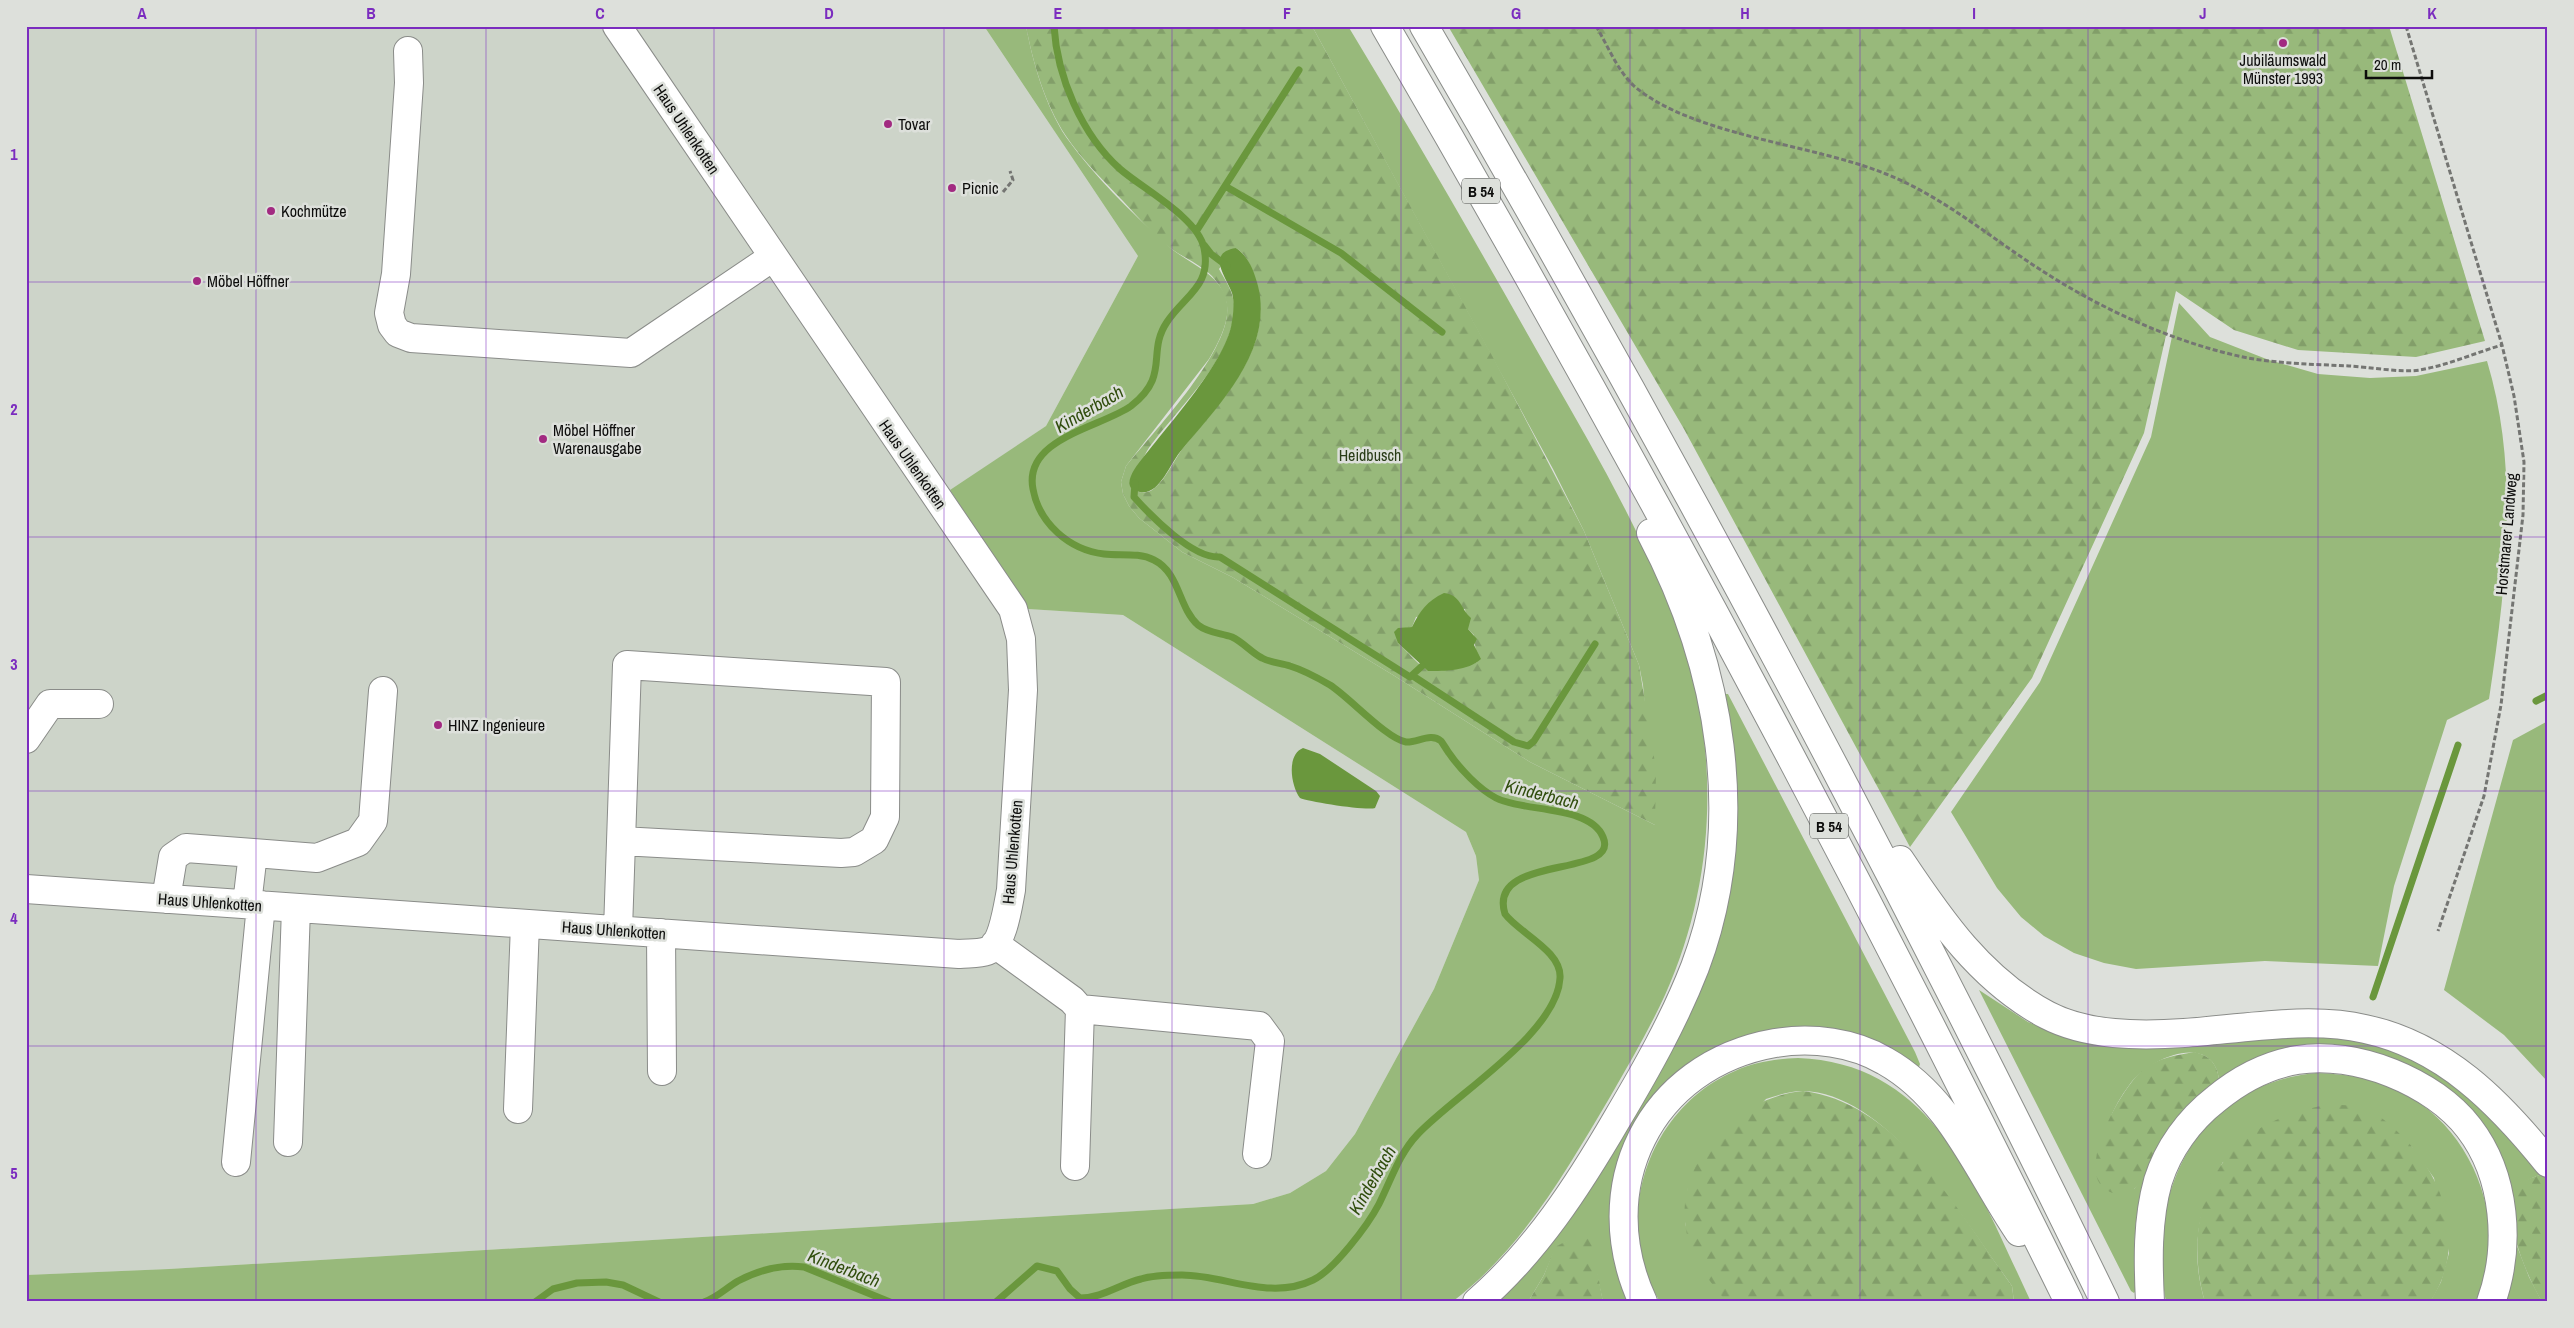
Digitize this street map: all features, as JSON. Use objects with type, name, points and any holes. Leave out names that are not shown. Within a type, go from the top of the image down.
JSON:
[{"type":"main road","name":"Haus Uhlenkotten","points":[[26,889],[959,954],[985,952],[995,944],[1005,920],[1011,890],[1023,690],[1023,662],[1017,621],[1007,600],[909,459],[617,26]]},
{"type":"main road","name":"B 54","points":[[1385,26],[1575,358],[1801,772],[1942,1045],[2068,1302]]},
{"type":"main road","name":"B 54","points":[[1424,26],[1604,341],[1790,682],[1915,921],[2105,1302]]},
{"type":"main road","points":[[408,51],[409,83],[396,274],[389,313],[392,325],[398,333],[411,338],[631,353],[773,256]]},
{"type":"main road","points":[[1477,1302],[1518,1264],[1546,1229],[1592,1161],[1660,1046],[1695,966],[1708,928],[1720,859],[1723,776],[1718,726],[1710,685],[1682,599],[1668,566],[1626,486],[1575,358]]},
{"type":"main road","points":[[618,930],[621,841],[627,665],[886,682],[885,816],[874,840],[864,848],[854,852],[841,853],[621,841]]},
{"type":"main road","points":[[1790,682],[1901,860],[1954,936],[2001,986],[2023,1001],[2049,1016],[2106,1032],[2164,1034],[2307,1024],[2364,1028],[2397,1038],[2449,1064],[2474,1084],[2500,1108],[2548,1163]]},
{"type":"main road","points":[[166,899],[173,857],[186,848],[317,858],[358,842],[373,821],[384,691]]},
{"type":"main road","points":[[26,739],[50,704],[99,704]]},
{"type":"main road","points":[[236,1162],[254,905],[253,853]]},
{"type":"main road","points":[[288,1142],[296,908]]},
{"type":"main road","points":[[518,1109],[525,924]]},
{"type":"main road","points":[[661,933],[662,1071]]},
{"type":"main road","points":[[995,944],[1072,1000],[1080,1009],[1259,1026],[1270,1041],[1257,1154]]},
{"type":"main road","points":[[1075,1166],[1080,1009]]},
{"type":"main road","points":[[1643,1302],[1634,1284],[1628,1259],[1622,1208],[1631,1162],[1648,1126],[1672,1095],[1687,1081],[1721,1061],[1761,1046],[1787,1041],[1814,1040],[1841,1045],[1885,1061],[1912,1079],[1935,1101],[1952,1123],[1997,1199],[2068,1302]]},
{"type":"main road","points":[[2150,1302],[2148,1265],[2151,1217],[2158,1181],[2168,1156],[2182,1133],[2206,1107],[2232,1086],[2259,1071],[2298,1060],[2323,1059],[2370,1066],[2412,1082],[2454,1110],[2470,1129],[2493,1173],[2499,1198],[2502,1258],[2498,1282],[2491,1302]]},
{"type":"path","points":[[1596,26],[1619,68],[1634,86],[1655,99],[1710,124],[1849,161],[1886,173],[1922,190],[2045,273],[2136,322],[2186,340],[2236,355],[2297,363],[2418,370],[2502,345]]},
{"type":"path","name":"Horstmarer Landweg","points":[[2406,26],[2502,345],[2514,396],[2524,462],[2523,516],[2501,705],[2484,796],[2438,931]]},
{"type":"path","points":[[1004,192],[1013,180],[1010,171]]},
{"type":"shaded area","points":[[26,26],[984,26],[1138,256],[1046,426],[950,491],[1028,609],[1123,615],[1466,832],[1476,856],[1479,880],[1434,989],[1355,1134],[1326,1171],[1290,1193],[1253,1204],[169,1269],[26,1275]]},
{"type":"shaded area","points":[[1236,248],[1250,265],[1258,286],[1261,310],[1258,333],[1250,355],[1226,396],[1180,452],[1158,484],[1147,492],[1135,491],[1130,487],[1130,477],[1134,470],[1203,382],[1225,344],[1231,327],[1233,301],[1232,293],[1220,267],[1220,260],[1227,251]]},
{"type":"shaded area","points":[[1444,593],[1454,596],[1471,618],[1468,629],[1477,639],[1474,645],[1481,659],[1463,668],[1428,671],[1398,643],[1394,632],[1398,628],[1412,627],[1425,607],[1433,599]]},
{"type":"shaded area","points":[[1303,748],[1320,754],[1376,791],[1380,796],[1375,808],[1338,806],[1300,798],[1294,786],[1292,764],[1294,757]]},
{"type":"green space","points":[[984,26],[1026,26],[1032,54],[1046,98],[1066,137],[1088,166],[1126,206],[1172,249],[1211,276],[1223,291],[1226,299],[1227,317],[1218,343],[1209,359],[1126,466],[1121,482],[1123,494],[1129,506],[1139,518],[1182,552],[1232,577],[1393,675],[1530,762],[1655,825],[1643,685],[1639,665],[1584,531],[1553,469],[1312,26],[1348,26],[1450,198],[1606,472],[1641,541],[1686,649],[1699,705],[1707,779],[1707,816],[1699,889],[1679,960],[1646,1034],[1577,1153],[1541,1207],[1500,1258],[1452,1302],[26,1302],[26,1275],[169,1269],[1253,1204],[1290,1193],[1326,1171],[1355,1134],[1434,989],[1479,880],[1476,856],[1466,832],[1123,615],[1028,609],[950,490],[1046,426],[1138,256]]},
{"type":"green space","name":"Heidbusch","points":[[1026,26],[1312,26],[1496,363],[1584,531],[1639,665],[1656,769],[1655,825],[1530,762],[1393,675],[1232,577],[1182,552],[1139,518],[1129,506],[1123,494],[1121,482],[1126,466],[1171,412],[1204,367],[1217,345],[1225,324],[1227,306],[1222,290],[1212,276],[1159,239],[1093,170],[1072,145],[1046,97],[1036,69]],"holes":[[[1236,248],[1246,258],[1250,266],[1260,304],[1259,327],[1252,349],[1229,391],[1180,452],[1161,482],[1150,491],[1134,491],[1147,451],[1202,382],[1225,344],[1232,324],[1234,304],[1230,290],[1219,269]],[[1465,609],[1468,629],[1474,635],[1477,662],[1450,669],[1427,668],[1420,665],[1398,643],[1406,628],[1412,627],[1416,617]]]},
{"type":"green space","points":[[1448,26],[2389,26],[2485,341],[2416,357],[2298,350],[2234,330],[2176,291],[2144,433],[2032,678],[1910,847],[1684,429]]},
{"type":"green space","points":[[2179,303],[2210,337],[2269,360],[2318,374],[2370,378],[2416,376],[2487,361],[2497,402],[2504,444],[2507,487],[2505,572],[2489,699],[2447,720],[2394,886],[2378,966],[2265,961],[2136,969],[2104,963],[2074,953],[2044,936],[2021,917],[1997,888],[1951,812],[2040,682],[2151,437]]},
{"type":"green space","points":[[1724,694],[1728,694],[1915,1052],[1920,1064],[1919,1067],[1917,1068],[1794,1030],[1634,1129],[1631,1302],[1603,1302],[1597,1274],[1570,1240],[1556,1247],[1544,1275],[1528,1302],[1486,1302],[1702,976]]},
{"type":"green space","points":[[2548,721],[2548,1082],[2504,1035],[2444,990],[2513,740]]},
{"type":"green space","points":[[1979,990],[2028,1022],[2053,1032],[2307,1033],[2394,1048],[2468,1093],[2543,1174],[2521,1185],[2515,1194],[2513,1207],[2425,1074],[2392,1058],[2362,1051],[2259,1058],[2243,1064],[2219,1079],[2214,1064],[2205,1056],[2193,1053],[2165,1058],[2139,1074],[2118,1102],[2108,1122],[2096,1164],[2134,1189],[2146,1174],[2135,1232],[2137,1289],[2134,1293],[2131,1291]]},
{"type":"green space","points":[[2194,1052],[2204,1055],[2212,1061],[2219,1079],[2182,1113],[2160,1143],[2139,1184],[2125,1194],[2116,1194],[2108,1191],[2100,1184],[2096,1173],[2096,1158],[2100,1141],[2116,1106],[2135,1078],[2149,1065]]},
{"type":"green space","points":[[1798,1058],[1846,1066],[1886,1083],[1919,1109],[1947,1142],[1972,1179],[1993,1219],[2031,1302],[2014,1302],[2012,1286],[1949,1198],[1923,1166],[1895,1137],[1866,1114],[1835,1097],[1803,1091],[1789,1092],[1766,1099],[1688,1188],[1685,1223],[1690,1242],[1708,1277],[1728,1302],[1660,1302],[1645,1270],[1638,1237],[1639,1203],[1646,1170],[1660,1139],[1680,1111],[1705,1088],[1750,1065]]},
{"type":"green space","points":[[2317,1073],[2366,1079],[2401,1092],[2435,1115],[2454,1137],[2470,1161],[2481,1188],[2488,1217],[2489,1246],[2485,1274],[2475,1302],[2430,1302],[2441,1282],[2449,1253],[2434,1178],[2411,1146],[2223,1162],[2207,1196],[2199,1230],[2198,1266],[2205,1302],[2166,1302],[2162,1261],[2164,1222],[2173,1184],[2189,1150],[2211,1121],[2240,1098],[2275,1081]]},
{"type":"green space","points":[[1803,1091],[1837,1100],[1869,1116],[1897,1139],[1924,1166],[1949,1196],[2012,1286],[2014,1302],[1727,1302],[1700,1265],[1690,1244],[1685,1222],[1686,1197],[1692,1174],[1703,1153],[1718,1134],[1736,1117],[1757,1105],[1779,1096]]},
{"type":"green space","points":[[2329,1104],[2363,1108],[2381,1118],[2406,1140],[2432,1176],[2441,1196],[2447,1217],[2449,1239],[2447,1260],[2441,1282],[2430,1302],[2205,1302],[2200,1280],[2198,1235],[2201,1213],[2217,1171],[2230,1153],[2247,1137],[2266,1125],[2307,1109]]},
{"type":"green space","points":[[2543,1174],[2548,1179],[2548,1302],[2542,1302],[2529,1277],[2517,1244],[2511,1211],[2513,1197],[2519,1186],[2527,1180]]},
{"type":"green space","points":[[1580,1234],[1586,1234],[1591,1238],[1603,1302],[1528,1302],[1544,1275],[1555,1247]]},
{"type":"green space","points":[[2515,1241],[2529,1277],[2542,1302],[2504,1302]]},
{"type":"waterway","name":"Kinderbach","points":[[996,1302],[1037,1266],[1057,1271],[1070,1289],[1080,1298],[1096,1296],[1133,1281],[1156,1276],[1198,1276],[1264,1288],[1280,1288],[1297,1286],[1321,1275],[1350,1246],[1367,1223],[1379,1204],[1400,1159],[1411,1142],[1434,1119],[1523,1042],[1542,1021],[1555,999],[1560,978],[1559,968],[1547,951],[1505,914],[1504,895],[1515,882],[1532,874],[1593,858],[1603,850],[1603,837],[1596,827],[1585,819],[1571,814],[1522,806],[1496,798],[1464,772],[1437,738],[1410,742],[1398,739],[1389,734],[1325,682],[1295,668],[1262,658],[1232,637],[1202,628],[1191,618],[1169,573],[1154,560],[1135,555],[1104,554],[1079,547],[1058,533],[1042,513],[1033,489],[1033,472],[1040,457],[1067,436],[1118,414],[1143,395],[1151,384],[1154,374],[1161,333],[1167,322],[1201,281],[1205,261],[1204,248],[1200,237],[1192,226],[1181,215],[1120,169],[1106,155],[1083,122],[1066,85],[1060,65],[1054,26]]},
{"type":"waterway","points":[[1197,230],[1299,70]]},
{"type":"waterway","points":[[1225,186],[1341,253],[1442,332]]},
{"type":"waterway","points":[[1204,245],[1211,254],[1227,266]]},
{"type":"waterway","points":[[1135,483],[1134,497],[1151,515],[1185,544],[1209,556],[1220,557],[1410,677],[1422,666]]},
{"type":"waterway","points":[[1413,676],[1514,742],[1528,746],[1534,741],[1595,644]]},
{"type":"waterway","points":[[2536,701],[2548,695]]},
{"type":"waterway","points":[[2373,997],[2458,745]]},
{"type":"waterway","name":"Kinderbach","points":[[704,1302],[738,1281],[754,1274],[787,1266],[804,1267],[890,1302]]},
{"type":"waterway","name":"Kinderbach","points":[[535,1302],[553,1289],[577,1283],[606,1282],[623,1285],[659,1302]]},
{"type":"place","name":"Jubiläumswald Münster 1993","points":[[2283,43]]},
{"type":"place","name":"Tovar","points":[[888,124]]},
{"type":"place","name":"Picnic","points":[[952,188]]},
{"type":"place","name":"Kochmütze","points":[[271,211]]},
{"type":"place","name":"Möbel Höffner","points":[[197,281]]},
{"type":"place","name":"Möbel Höffner Warenausgabe","points":[[543,439]]},
{"type":"place","name":"HINZ Ingenieure","points":[[438,725]]}]
